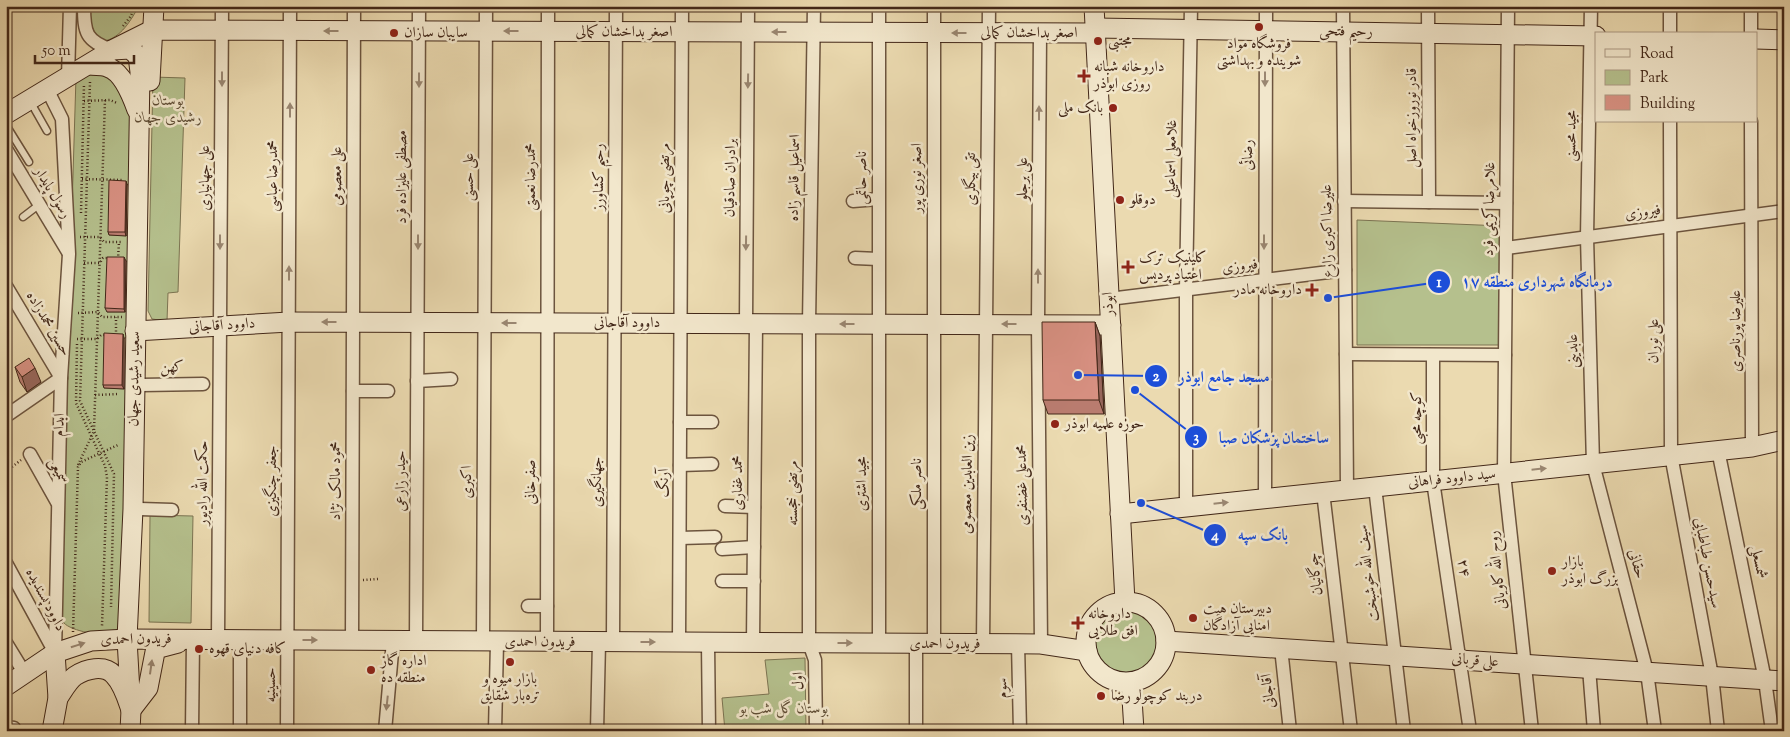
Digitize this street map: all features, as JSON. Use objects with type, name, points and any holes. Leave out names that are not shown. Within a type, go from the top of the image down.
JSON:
[{"type":"street","points":[[70,6],[81,70]]},
{"type":"street","points":[[84,6],[84,28],[89,36],[94,43],[112,50]]},
{"type":"street","name":"سعید رشیدی جهان","points":[[133,329],[146,181],[154,6]]},
{"type":"street","name":"علی جهانیاری","points":[[220,326],[222,6]]},
{"type":"street","name":"محمدرضا عباسی","points":[[289,322],[290,6]]},
{"type":"street","name":"علی معصومی","points":[[353,322],[354,6]]},
{"type":"street","name":"مصطفی علیزاده فرد","points":[[418,322],[419,6]]},
{"type":"street","name":"علی حسنی","points":[[484,322],[486,6]]},
{"type":"street","name":"محمدرضا نعمتی","points":[[547,323],[548,6]]},
{"type":"street","name":"رحیم کشاورز","points":[[614,323],[616,6]]},
{"type":"street","name":"مرتضی چوپانی","points":[[680,323],[682,6]]},
{"type":"street","name":"برادران صادقیان","points":[[748,6],[751,323]]},
{"type":"street","name":"اسماعیل قاسم زاده","points":[[809,324],[814,6]]},
{"type":"street","name":"ناصر حاتمی","points":[[878,324],[879,6]]},
{"type":"street","name":"اصغر نوری پور","points":[[933,324],[934,6]]},
{"type":"street","name":"تقی بیگلری","points":[[986,324],[989,6]]},
{"type":"street","name":"ابوذر","points":[[1094,6],[1125,602]]},
{"type":"street","name":"غلامعلی اسماعیلی","points":[[1186,507],[1186,290],[1191,6]]},
{"type":"street","name":"رضائی","points":[[1265,499],[1266,6]]},
{"type":"street","name":"علیرضا اکبری زارع","points":[[1343,6],[1348,490]]},
{"type":"street","name":"قادر نوروزخواه اصل","points":[[1428,6],[1428,202]]},
{"type":"street","name":"غلامرضا کریمی فرد","points":[[1504,473],[1508,6]]},
{"type":"street","name":"مجید محسنی","points":[[1587,237],[1593,36],[1591,6]]},
{"type":"street","points":[[1670,6],[1670,32]]},
{"type":"street","points":[[1751,6],[1751,32]]},
{"type":"street","name":"رحیم فتحی","points":[[1095,30],[1190,29],[1593,36]]},
{"type":"street","points":[[6,114],[112,50],[152,30]]},
{"type":"street","name":"اصغر بداخشان کمالی","points":[[152,30],[879,33],[1040,33],[1095,30]]},
{"type":"street","name":"علی برجلو","points":[[1038,324],[1040,33]]},
{"type":"street","points":[[1758,39],[1784,40]]},
{"type":"street","name":"سعید رشیدی جهان","points":[[112,50],[130,50],[138,56],[140,72],[131,389],[137,509],[136,622],[145,634],[154,638]]},
{"type":"street","points":[[81,70],[108,67],[118,76],[133,98],[139,118]]},
{"type":"street","name":"ابدام","points":[[47,89],[62,119],[69,254],[61,378],[54,653],[58,698],[52,731]]},
{"type":"street","name":"علی نوران","points":[[1670,122],[1670,455]]},
{"type":"street","name":"علیرضا پورناصری","points":[[1751,122],[1752,447]]},
{"type":"street","name":"رسول پایدار","points":[[6,149],[69,254]]},
{"type":"street","points":[[853,200],[878,199]]},
{"type":"street","points":[[1344,201],[1506,203]]},
{"type":"street","name":"فیروزی","points":[[1506,248],[1784,211]]},
{"type":"street","name":"عابدینی","points":[[1587,237],[1593,464]]},
{"type":"street","points":[[855,258],[878,259]]},
{"type":"street","name":"فیروزی","points":[[1109,299],[1345,270]]},
{"type":"street","name":"حسین محمدزاده","points":[[6,286],[61,378]]},
{"type":"street","name":"داوود آقاجانی","points":[[133,329],[289,322],[1110,325]]},
{"type":"street","name":"جعفر چنگیزی","points":[[288,640],[289,322]]},
{"type":"street","name":"محمود مالک نژاد","points":[[352,641],[353,322]]},
{"type":"street","name":"حیدر زارعی","points":[[416,641],[418,322]]},
{"type":"street","name":"اکبری","points":[[484,322],[490,641],[495,731]]},
{"type":"street","name":"صفرخانی","points":[[547,323],[547,642]]},
{"type":"street","name":"جهانگیری","points":[[597,731],[606,642],[614,323]]},
{"type":"street","name":"آرنگ","points":[[679,642],[680,323]]},
{"type":"street","name":"محمد غفاری","points":[[751,323],[754,507],[753,643]]},
{"type":"street","name":"مرتضی خجسته","points":[[809,324],[812,652]]},
{"type":"street","name":"مجید اشتری","points":[[878,324],[878,643]]},
{"type":"street","name":"ناصر ملکی","points":[[916,731],[925,644],[933,324]]},
{"type":"street","name":"زین العابدین معصومی","points":[[983,644],[986,324]]},
{"type":"street","name":"محمدعلی غضنفری","points":[[1038,324],[1041,644]]},
{"type":"street","name":"حکمت الله رادپور","points":[[218,640],[220,326]]},
{"type":"street","points":[[1346,354],[1505,355]]},
{"type":"street","name":"کوچه محبی","points":[[1433,356],[1433,481]]},
{"type":"street","points":[[6,416],[61,378]]},
{"type":"street","points":[[417,381],[451,380]]},
{"type":"street","name":"کهن","points":[[131,389],[203,384]]},
{"type":"street","points":[[353,391],[388,391]]},
{"type":"street","points":[[680,422],[712,422]]},
{"type":"street","name":"سید داوود فراهانی","points":[[1120,514],[1752,447],[1784,440]]},
{"type":"street","name":"شمسعلی","points":[[1718,450],[1774,680],[1772,731]]},
{"type":"street","name":"سمیعی","points":[[30,454],[58,503]]},
{"type":"street","name":"سیدحسن طباطبایی","points":[[1670,455],[1712,676],[1718,731]]},
{"type":"street","points":[[680,465],[712,464]]},
{"type":"street","name":"حقانی","points":[[1593,464],[1647,672],[1655,731]]},
{"type":"street","name":"روح الله کاویانی","points":[[1504,473],[1532,731]]},
{"type":"street","name":"۲۴","points":[[1433,481],[1470,731]]},
{"type":"street","name":"سیف الله خوشبخت","points":[[1375,487],[1404,731]]},
{"type":"street","name":"چوگانیان","points":[[1323,492],[1351,731]]},
{"type":"street","points":[[725,506],[754,507]]},
{"type":"street","points":[[137,509],[172,510]]},
{"type":"street","name":"سعید رشیدی جهان","points":[[130,731],[131,710],[127,639],[137,509]]},
{"type":"street","points":[[680,538],[715,536]]},
{"type":"street","points":[[722,549],[754,547]]},
{"type":"street","name":"داوود پسندیده","points":[[6,563],[54,653]]},
{"type":"street","points":[[722,581],[754,581]]},
{"type":"street","points":[[1125,602],[1137,603],[1149,609],[1158,617],[1164,628],[1166,640],[1160,664],[1152,673],[1131,682],[1119,682],[1108,678],[1098,671],[1086,651],[1086,639],[1094,617],[1103,609],[1125,602]]},
{"type":"street","points":[[528,606],[547,606]]},
{"type":"street","name":"فریدون احمدی","points":[[6,686],[54,653],[101,640],[154,638],[193,640],[708,642],[753,643],[812,652],[878,643],[1041,644],[1086,651]]},
{"type":"street","points":[[131,710],[148,688],[155,652],[171,644],[193,640],[192,731]]},
{"type":"street","points":[[240,640],[240,731]]},
{"type":"street","name":"حسینیه","points":[[287,731],[288,640]]},
{"type":"street","name":"علی قربانی","points":[[1166,640],[1774,680]]},
{"type":"street","points":[[385,731],[393,641]]},
{"type":"street","points":[[708,642],[709,731]]},
{"type":"street","points":[[6,643],[25,674]]},
{"type":"street","name":"سوم","points":[[1018,644],[1020,731]]},
{"type":"street","name":"آقاجانی","points":[[1281,648],[1290,731]]},
{"type":"street","name":"اول","points":[[812,652],[816,731]]},
{"type":"street","points":[[58,698],[74,676],[89,670],[104,668],[113,673],[122,685],[131,710]]},
{"type":"street","points":[[1589,668],[1594,731]]},
{"type":"street","points":[[1131,682],[1134,731]]},
{"type":"lane","points":[[29,100],[48,131]]},
{"type":"lane","points":[[6,126],[29,162]]},
{"type":"lane","points":[[23,217],[40,204]]},
{"type":"path","points":[[81,70],[84,101],[81,217]]},
{"type":"path","points":[[81,70],[89,101],[80,401],[114,474],[111,611]]},
{"type":"path","points":[[84,101],[105,100],[116,103],[120,107]]},
{"type":"path","points":[[73,647],[78,466],[81,456],[92,439],[94,432],[105,100]]},
{"type":"path","points":[[82,179],[124,180],[124,171]]},
{"type":"path","points":[[101,640],[107,477],[105,466],[76,403],[80,236],[100,237],[104,242],[125,242]]},
{"type":"path","points":[[118,259],[119,242]]},
{"type":"path","points":[[100,263],[103,258],[125,259]]},
{"type":"path","points":[[80,263],[100,263]]},
{"type":"path","points":[[98,312],[102,317],[116,317],[133,329]]},
{"type":"path","points":[[78,313],[98,312]]},
{"type":"path","points":[[116,317],[116,335]]},
{"type":"path","points":[[78,339],[97,339],[101,335],[116,335],[133,329]]},
{"type":"path","points":[[95,395],[131,389]]},
{"type":"path","points":[[119,403],[131,389]]},
{"type":"path","points":[[78,466],[82,462],[118,447],[118,438]]},
{"type":"green space","points":[[90,6],[139,6],[129,22],[116,36],[104,41],[96,34],[92,26]]},
{"type":"green space","points":[[87,72],[109,74],[130,109],[135,185],[111,184],[109,235],[134,236],[133,261],[108,261],[107,312],[132,312],[130,338],[106,337],[104,388],[129,389],[121,624],[113,633],[108,634],[80,631],[68,626],[62,621],[60,609],[76,77]]},
{"type":"green space","name":"بوستان رشیدی جهان","points":[[153,77],[185,78],[178,292],[168,293],[167,321],[152,319],[148,311]]},
{"type":"green space","points":[[1357,220],[1503,226],[1502,345],[1357,345]]},
{"type":"green space","points":[[150,515],[193,516],[191,623],[149,622]]},
{"type":"green space","points":[[1132,607],[1145,613],[1154,622],[1158,628],[1160,642],[1158,656],[1150,667],[1139,675],[1118,677],[1111,675],[1100,667],[1092,656],[1090,635],[1092,628],[1100,617],[1111,609]]},
{"type":"green space","name":"بوستان گل شب بو","points":[[805,658],[806,731],[725,731],[722,698],[769,694],[765,660]]},
{"type":"building","points":[[109,180],[126,181],[125,232],[108,232]]},
{"type":"building","points":[[107,257],[124,257],[124,309],[105,308]]},
{"type":"building","points":[[1042,322],[1095,322],[1099,400],[1043,400]]},
{"type":"building","points":[[104,333],[123,334],[122,385],[103,385]]},
{"type":"building","points":[[29,358],[35,368],[22,377],[15,367]]},
{"type":"place","name":"فروشگاه مواد شوینده و بهداشتی","points":[[1259,27]]},
{"type":"place","name":"سایبان سازان","points":[[394,33]]},
{"type":"place","name":"مجتبی","points":[[1098,41]]},
{"type":"place","name":"داروخانه شبانه روزی ابوذر","points":[[1084,76]]},
{"type":"place","name":"بانک ملی","points":[[1113,108]]},
{"type":"place","name":"دوقلو","points":[[1120,200]]},
{"type":"place","name":"کلینیک ترک اعتیاد پردیس","points":[[1128,267]]},
{"type":"place","name":"داروخانه مادر","points":[[1312,290]]},
{"type":"place","name":"درمانگاه شهرداری منطقه ۱۷","points":[[1328,298]]},
{"type":"place","name":"مسجد جامع ابوذر","points":[[1078,375]]},
{"type":"place","name":"ساختمان پزشکان صبا","points":[[1135,390]]},
{"type":"place","name":"حوزه علمیه ابوذر","points":[[1055,424]]},
{"type":"place","name":"بانک سپه","points":[[1141,503]]},
{"type":"place","name":"بازار بزرگ ابوذر","points":[[1552,571]]},
{"type":"place","name":"دبیرستان هیت امنایی آزادگان","points":[[1193,618]]},
{"type":"place","name":"داروخانه افق طلایی","points":[[1078,623]]},
{"type":"place","name":"کافه دنیای قهوه","points":[[199,649]]},
{"type":"place","name":"بازار میوه و تره‌بار شقایق","points":[[510,662]]},
{"type":"place","name":"اداره گاز منطقه ده","points":[[371,670]]},
{"type":"place","name":"دربند کوچولو رضا","points":[[1101,696]]}]
